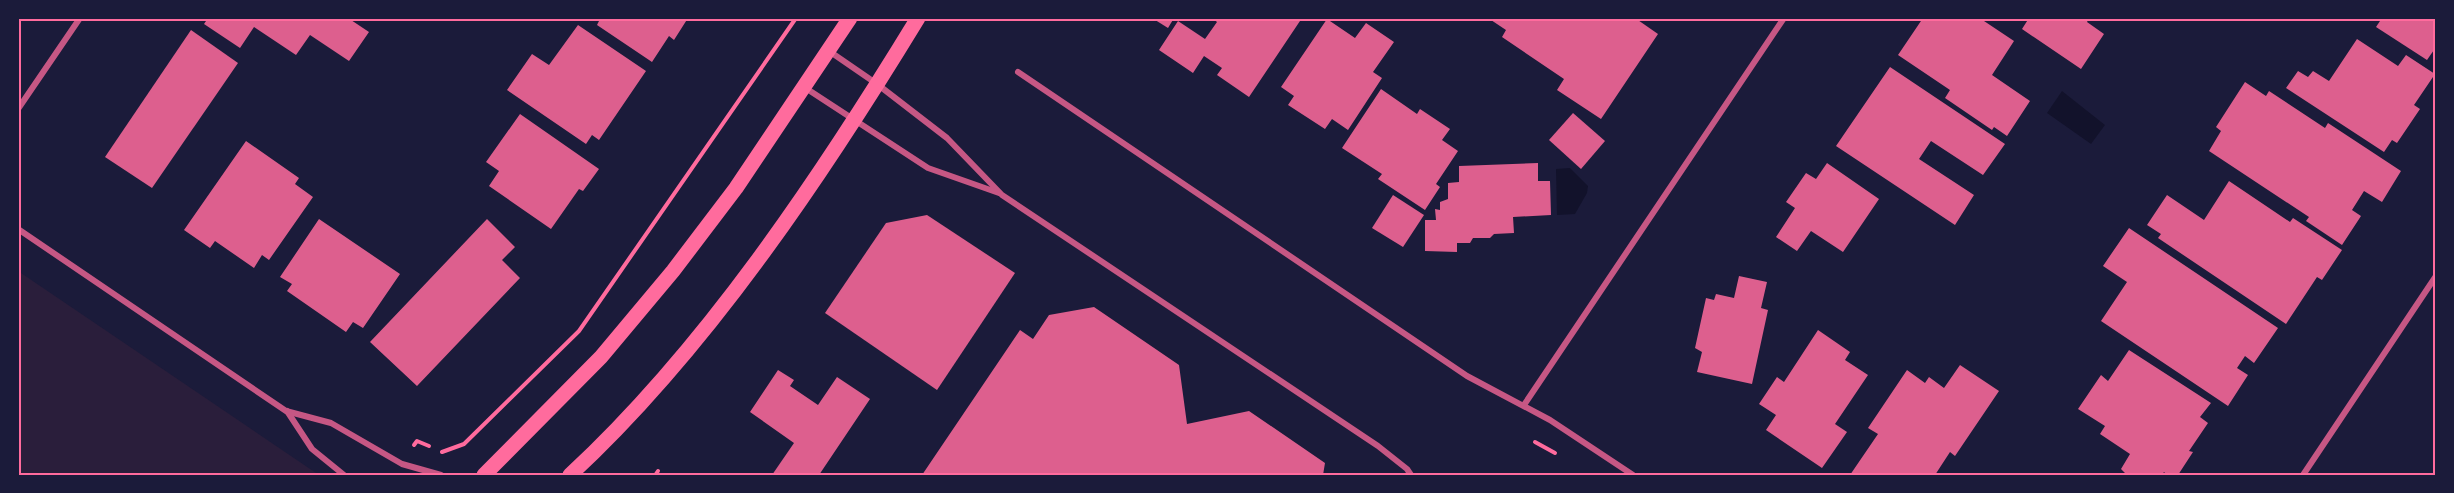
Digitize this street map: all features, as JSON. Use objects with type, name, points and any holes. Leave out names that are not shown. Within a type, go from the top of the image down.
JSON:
[{"type":"main road","points":[[484,475],[602,357],[673,271],[736,188],[850,18]]},
{"type":"main road","points":[[570,475],[596,451],[700,336],[791,213],[878,84],[918,18]]},
{"type":"street","points":[[18,109],[80,18]]},
{"type":"street","points":[[1524,405],[1784,18]]},
{"type":"street","points":[[828,50],[878,84],[947,138],[1002,195],[1378,446],[1407,469],[1411,475]]},
{"type":"street","points":[[1018,72],[1467,376],[1550,420],[1633,475]]},
{"type":"street","points":[[803,87],[928,168],[1002,195]]},
{"type":"street","points":[[18,230],[286,411],[331,423],[402,464],[441,475]]},
{"type":"street","points":[[2303,475],[2436,276]]},
{"type":"street","points":[[286,411],[312,449],[344,475]]},
{"type":"path","points":[[402,464],[417,441],[441,452],[464,444],[579,331],[796,18]]},
{"type":"shaded area","points":[[2062,91],[2105,125],[2091,144],[2047,113]]},
{"type":"shaded area","points":[[1570,168],[1588,186],[1587,193],[1575,214],[1557,215],[1556,169]]},
{"type":"shaded area","points":[[18,271],[319,475],[18,475]]},
{"type":"building","points":[[208,18],[348,18],[369,32],[349,61],[310,35],[296,55],[254,27],[240,48],[204,24]]},
{"type":"building","points":[[596,18],[688,18],[674,40],[669,36],[652,62],[597,25],[599,21]]},
{"type":"building","points":[[1152,18],[1174,18],[1168,28]]},
{"type":"building","points":[[1212,18],[1302,18],[1249,97],[1217,75],[1222,68],[1204,56],[1193,73],[1159,50],[1178,21],[1205,39],[1217,22]]},
{"type":"building","points":[[1488,18],[1635,18],[1658,34],[1601,119],[1557,90],[1564,79],[1502,37],[1506,30]]},
{"type":"building","points":[[1923,18],[1986,18],[1984,21],[2014,41],[1992,75],[2030,101],[2007,136],[1994,127],[1992,130],[1945,98],[1950,90],[1898,55]]},
{"type":"building","points":[[2029,18],[2089,18],[2087,22],[2104,34],[2081,69],[2022,29]]},
{"type":"building","points":[[2382,18],[2436,18],[2436,47],[2427,60],[2376,27]]},
{"type":"building","points":[[1327,19],[1355,38],[1366,23],[1394,42],[1373,72],[1382,78],[1348,130],[1332,119],[1325,129],[1288,105],[1294,96],[1281,87]]},
{"type":"building","points":[[578,25],[646,71],[599,140],[592,135],[586,144],[507,90],[532,54],[549,65]]},
{"type":"building","points":[[191,30],[238,63],[152,188],[105,157]]},
{"type":"building","points":[[2357,39],[2398,66],[2406,55],[2435,74],[2414,105],[2420,109],[2397,143],[2392,140],[2384,152],[2286,88],[2298,71],[2308,77],[2313,71],[2329,81]]},
{"type":"building","points":[[1890,67],[2005,144],[1983,175],[1931,141],[1919,159],[1974,195],[1955,225],[1836,146]]},
{"type":"building","points":[[2245,82],[2266,96],[2269,91],[2325,128],[2328,123],[2401,171],[2382,202],[2364,191],[2352,210],[2361,216],[2342,245],[2306,221],[2309,217],[2209,151],[2221,131],[2216,127]]},
{"type":"building","points":[[1381,89],[1417,114],[1420,109],[1450,129],[1442,140],[1458,151],[1436,184],[1440,187],[1425,210],[1378,179],[1382,174],[1342,148]]},
{"type":"building","points":[[1573,113],[1605,141],[1581,169],[1549,140]]},
{"type":"building","points":[[520,114],[599,169],[583,191],[579,189],[551,229],[489,186],[499,171],[486,162]]},
{"type":"building","points":[[246,141],[299,178],[295,184],[313,197],[269,260],[262,255],[254,268],[215,241],[210,248],[184,230]]},
{"type":"building","points":[[1538,163],[1538,181],[1550,181],[1551,215],[1513,217],[1514,233],[1494,234],[1490,238],[1473,238],[1470,243],[1457,243],[1457,252],[1425,251],[1425,220],[1436,220],[1435,209],[1440,210],[1440,202],[1448,199],[1448,183],[1459,182],[1459,166]]},
{"type":"building","points":[[1827,163],[1879,199],[1843,252],[1811,231],[1797,251],[1776,237],[1795,208],[1786,202],[1806,173],[1816,179]]},
{"type":"building","points":[[2229,181],[2290,222],[2293,218],[2342,250],[2322,280],[2317,277],[2286,324],[2158,238],[2161,234],[2147,225],[2167,195],[2204,220]]},
{"type":"building","points":[[1393,195],[1424,215],[1403,247],[1372,228]]},
{"type":"building","points":[[927,215],[1015,273],[937,390],[825,313],[886,223]]},
{"type":"building","points":[[319,219],[400,274],[363,328],[353,322],[346,332],[287,291],[292,284],[280,277]]},
{"type":"building","points":[[487,219],[515,247],[502,260],[520,278],[417,386],[370,342]]},
{"type":"building","points":[[2129,228],[2278,328],[2254,363],[2245,356],[2237,368],[2248,375],[2228,406],[2101,321],[2127,282],[2103,266]]},
{"type":"building","points":[[1739,276],[1767,282],[1761,308],[1768,310],[1752,384],[1697,372],[1702,352],[1695,348],[1706,298],[1714,300],[1716,294],[1734,298]]},
{"type":"building","points":[[1094,307],[1179,365],[1187,424],[1249,411],[1325,463],[1323,475],[922,475],[1020,330],[1033,339],[1049,315]]},
{"type":"building","points":[[1818,330],[1850,352],[1845,360],[1868,375],[1835,424],[1847,432],[1822,468],[1766,430],[1776,415],[1759,404],[1777,377],[1784,382]]},
{"type":"building","points":[[2129,350],[2211,403],[2200,417],[2208,423],[2189,451],[2193,452],[2178,475],[2167,475],[2164,472],[2162,475],[2127,475],[2121,469],[2130,454],[2100,434],[2105,426],[2078,409],[2101,375],[2108,381]]},
{"type":"building","points":[[1960,365],[1999,391],[1955,456],[1950,452],[1935,475],[1850,475],[1878,434],[1868,428],[1907,370],[1925,383],[1929,377],[1944,388]]},
{"type":"building","points":[[778,370],[794,380],[790,386],[818,405],[837,377],[870,399],[819,475],[772,475],[794,443],[750,412]]}]
